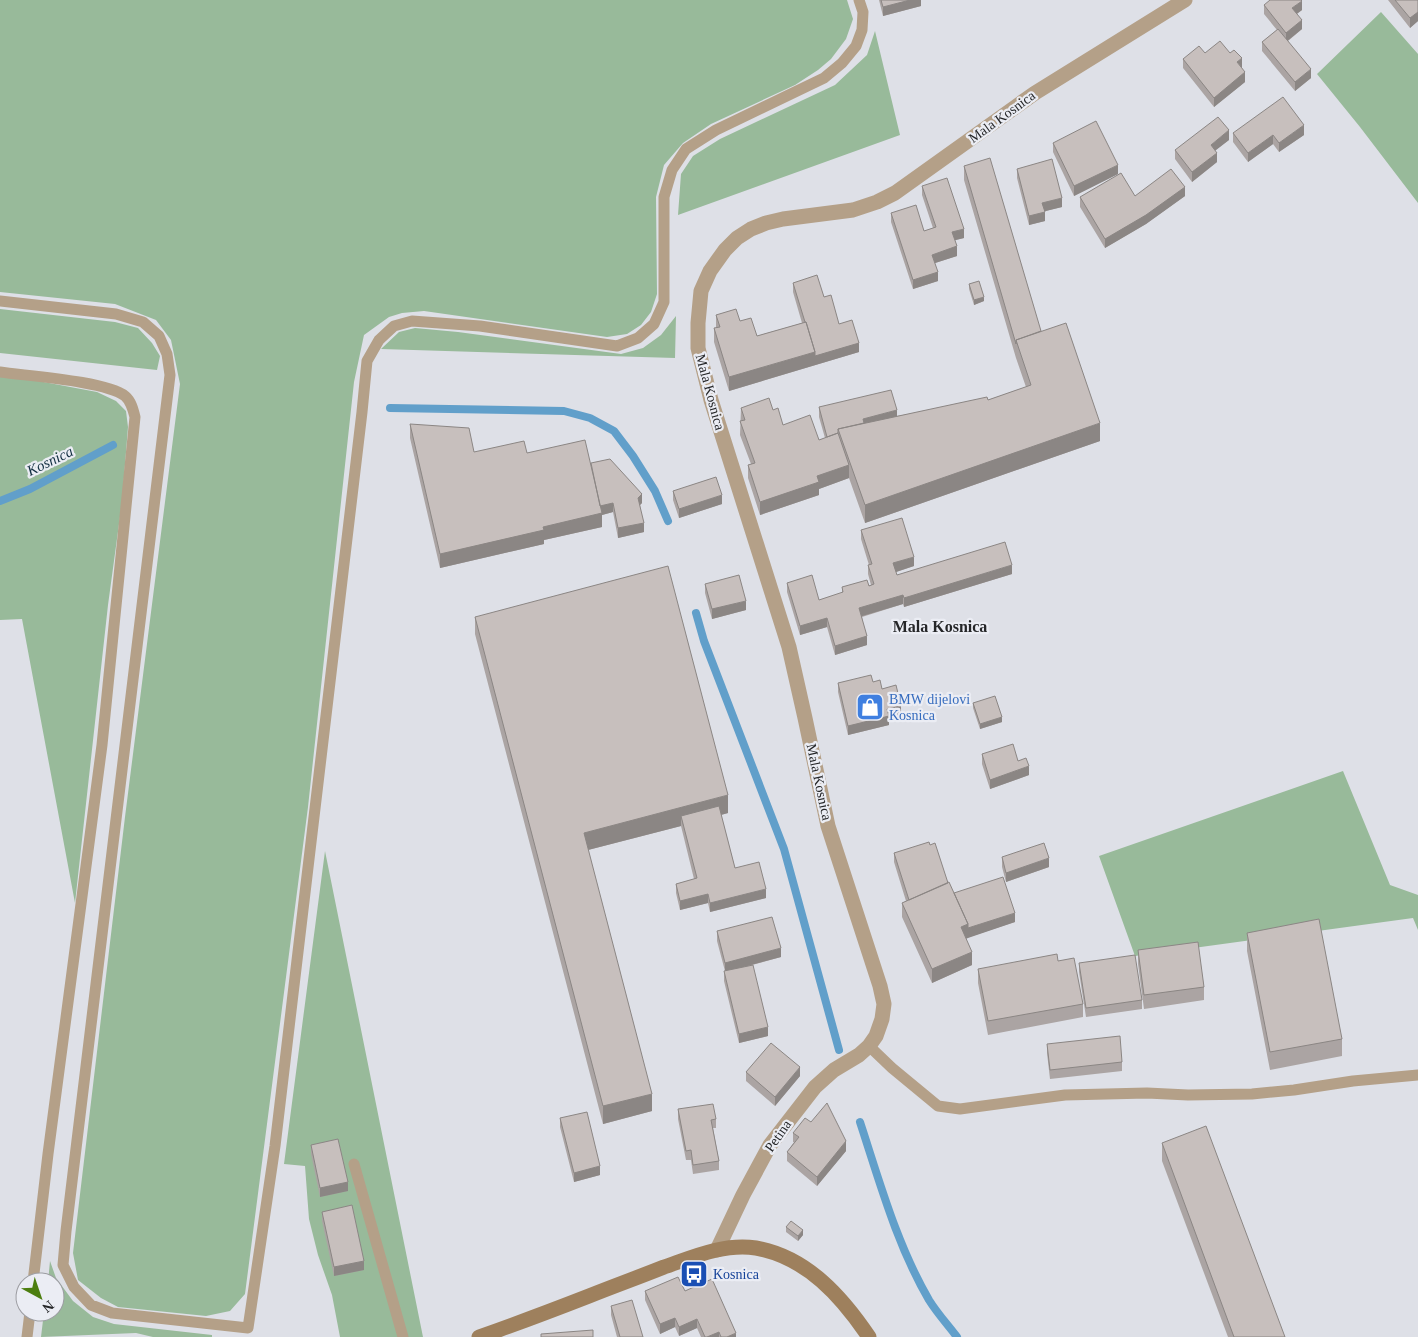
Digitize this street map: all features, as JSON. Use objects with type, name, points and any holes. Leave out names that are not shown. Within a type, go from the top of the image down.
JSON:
[{"type":"street","name":"Mala Kosnica","points":[[869,1046],[876,1036],[882,1020],[884,1004],[880,986],[828,826],[788,647],[711,400],[698,348],[701,291],[710,271],[725,250],[737,238],[751,229],[783,219],[852,210],[877,202],[895,193],[1035,93],[1185,0]]},
{"type":"street","name":"Petina","points":[[717,1250],[742,1195],[776,1138],[815,1086],[834,1070],[869,1046]]},
{"type":"street","points":[[479,1337],[682,1261],[717,1250],[738,1247],[757,1248],[799,1265],[839,1296],[869,1337]]},
{"type":"lane","points":[[0,301],[116,314],[143,322],[159,336],[167,354],[170,374],[63,1265],[74,1287],[91,1305],[112,1313],[248,1332],[275,1146],[367,361],[378,340],[394,326],[412,321],[480,326],[618,346],[638,338],[654,324],[664,302],[664,197],[672,170],[686,149],[716,130],[824,78],[842,63],[856,46],[862,30],[863,12],[859,0]]},
{"type":"lane","points":[[0,372],[108,388],[125,396],[132,405],[135,417],[102,745],[50,1135],[34,1272]]},
{"type":"lane","points":[[869,1046],[892,1068],[938,1106],[960,1109],[1065,1095],[1147,1093],[1188,1095],[1252,1094],[1418,1075]]},
{"type":"lane","points":[[354,1164],[403,1337]]},
{"type":"lane","points":[[27,1337],[29,1322]]},
{"type":"green space","points":[[0,0],[847,0],[853,19],[846,39],[831,59],[818,70],[795,85],[711,124],[683,143],[664,165],[656,197],[657,294],[651,312],[641,325],[627,334],[607,337],[424,311],[402,313],[389,317],[364,335],[354,382],[308,807],[245,1294],[230,1311],[206,1316],[118,1307],[101,1298],[78,1280],[73,1253],[125,817],[180,384],[171,340],[156,320],[115,304],[0,292]]},
{"type":"green space","points":[[1381,12],[1418,54],[1418,203],[1317,74]]},
{"type":"green space","points":[[875,31],[900,135],[678,215],[681,174],[693,156],[720,139],[835,85],[867,55]]},
{"type":"green space","points":[[0,309],[115,322],[138,328],[152,343],[160,356],[157,370],[0,353]]},
{"type":"green space","points":[[676,316],[675,358],[381,349],[399,332],[415,328],[621,354],[643,348],[661,335]]},
{"type":"green space","points":[[0,376],[97,392],[116,401],[126,411],[128,427],[122,502],[108,605],[75,903],[22,619],[0,620]]},
{"type":"green space","points":[[1343,771],[1390,885],[1418,895],[1418,930],[1413,918],[1135,956],[1099,856]]},
{"type":"green space","points":[[325,851],[423,1337],[340,1337],[332,1295],[318,1255],[309,1219],[305,1166],[284,1164]]},
{"type":"green space","points":[[50,1261],[54,1272],[49,1272]]},
{"type":"green space","points":[[65,1290],[73,1301],[93,1317],[114,1324],[212,1335],[212,1337],[153,1337],[136,1333],[41,1337],[43,1322],[65,1322]]},
{"type":"building","points":[[881,0],[910,0],[883,7]]},
{"type":"building","points":[[1270,0],[1301,0],[1292,8],[1302,20],[1286,33],[1264,5]]},
{"type":"building","points":[[1395,0],[1418,0],[1418,12],[1410,18]]},
{"type":"building","points":[[1278,29],[1311,69],[1295,82],[1262,42]]},
{"type":"building","points":[[1220,41],[1230,53],[1234,50],[1242,58],[1237,62],[1245,72],[1214,98],[1183,59],[1199,46],[1205,53]]},
{"type":"building","points":[[1283,97],[1304,125],[1279,143],[1273,135],[1248,153],[1233,133]]},
{"type":"building","points":[[1218,117],[1229,130],[1211,145],[1217,153],[1192,172],[1175,150]]},
{"type":"building","points":[[1096,121],[1118,165],[1074,186],[1053,143]]},
{"type":"building","points":[[990,158],[1041,331],[1016,340],[1016,344],[964,166]]},
{"type":"building","points":[[1052,159],[1062,198],[1042,203],[1045,212],[1029,216],[1017,169]]},
{"type":"building","points":[[1171,169],[1185,187],[1146,215],[1105,239],[1080,197],[1121,173],[1135,196]]},
{"type":"building","points":[[947,178],[964,229],[952,232],[957,246],[932,255],[938,272],[913,280],[891,213],[916,205],[924,231],[936,227],[922,186]]},
{"type":"building","points":[[817,275],[824,297],[831,295],[839,324],[852,320],[859,343],[815,356],[793,283]]},
{"type":"building","points":[[979,281],[984,297],[974,300],[969,284]]},
{"type":"building","points":[[736,309],[740,321],[751,318],[757,336],[806,322],[815,352],[729,377],[714,328],[720,327],[716,315]]},
{"type":"building","points":[[1066,323],[1100,423],[865,505],[838,429],[987,397],[988,400],[1031,385],[1016,340]]},
{"type":"building","points":[[891,390],[897,410],[863,419],[864,423],[838,429],[838,433],[827,437],[819,407]]},
{"type":"building","points":[[769,398],[773,410],[778,408],[783,425],[810,415],[819,440],[838,433],[849,465],[817,476],[819,482],[760,502],[748,465],[755,463],[740,421],[745,420],[741,408]]},
{"type":"building","points":[[410,424],[469,428],[474,452],[524,441],[527,453],[585,440],[602,513],[543,527],[544,530],[440,554]]},
{"type":"building","points":[[610,459],[642,494],[638,498],[644,523],[618,528],[613,503],[600,506],[591,463]]},
{"type":"building","points":[[716,477],[722,495],[679,509],[673,491]]},
{"type":"building","points":[[902,518],[914,557],[893,563],[897,575],[1005,542],[1012,565],[904,598],[903,595],[859,608],[867,636],[835,646],[827,618],[800,626],[787,583],[812,575],[819,600],[843,592],[842,587],[867,580],[869,586],[874,584],[868,565],[872,564],[861,530]]},
{"type":"building","points":[[668,566],[728,795],[584,833],[652,1094],[603,1106],[475,617]]},
{"type":"building","points":[[739,575],[746,601],[712,609],[705,584]]},
{"type":"building","name":"BMW dijelovi Kosnica","points":[[871,675],[873,682],[880,680],[882,689],[896,685],[901,706],[887,709],[889,716],[848,726],[838,683]]},
{"type":"building","points":[[995,696],[1002,717],[980,724],[973,703]]},
{"type":"building","points":[[1013,744],[1018,761],[1026,758],[1029,766],[990,780],[982,754]]},
{"type":"building","points":[[719,806],[735,868],[759,862],[766,889],[710,903],[708,894],[680,901],[676,884],[697,878],[681,816]]},
{"type":"building","points":[[929,842],[930,845],[935,843],[948,883],[909,900],[894,853]]},
{"type":"building","points":[[1044,843],[1049,858],[1006,873],[1002,857]]},
{"type":"building","points":[[1003,877],[1015,913],[968,928],[954,893]]},
{"type":"building","points":[[949,882],[968,924],[961,927],[972,952],[932,969],[902,903]]},
{"type":"building","points":[[772,917],[781,948],[725,963],[717,931]]},
{"type":"building","points":[[1319,919],[1342,1039],[1270,1052],[1247,933]]},
{"type":"building","points":[[1198,942],[1204,987],[1144,995],[1138,950]]},
{"type":"building","points":[[1057,954],[1058,961],[1074,958],[1083,1004],[988,1021],[978,969]]},
{"type":"building","points":[[1135,955],[1142,1000],[1086,1008],[1079,963]]},
{"type":"building","points":[[753,965],[768,1027],[739,1034],[724,971]]},
{"type":"building","points":[[1120,1036],[1122,1062],[1050,1070],[1047,1044]]},
{"type":"building","points":[[771,1043],[800,1067],[775,1097],[746,1072]]},
{"type":"building","points":[[827,1103],[846,1141],[817,1177],[787,1152],[799,1137],[793,1133],[805,1118],[811,1122]]},
{"type":"building","points":[[713,1104],[716,1119],[711,1120],[719,1161],[693,1165],[691,1150],[686,1151],[678,1109]]},
{"type":"building","points":[[587,1112],[600,1166],[574,1173],[560,1118]]},
{"type":"building","points":[[1206,1126],[1285,1337],[1234,1337],[1162,1143]]},
{"type":"building","points":[[338,1139],[348,1182],[320,1188],[311,1145]]},
{"type":"building","points":[[352,1205],[364,1261],[334,1267],[322,1212]]},
{"type":"building","points":[[791,1221],[803,1230],[798,1236],[786,1227]]},
{"type":"building","points":[[678,1277],[685,1291],[712,1279],[736,1333],[727,1337],[721,1337],[719,1332],[705,1337],[697,1319],[679,1327],[675,1318],[660,1324],[645,1291]]},
{"type":"building","points":[[632,1300],[643,1337],[620,1337],[611,1306]]},
{"type":"building","points":[[593,1330],[593,1337],[541,1337],[541,1334]]},
{"type":"waterway","points":[[390,408],[564,411],[590,418],[614,431],[633,456],[655,491],[668,521]]},
{"type":"waterway","name":"Kosnica","points":[[0,501],[30,489],[113,445]]},
{"type":"waterway","points":[[696,613],[704,641],[784,849],[839,1050]]},
{"type":"waterway","points":[[860,1122],[898,1236],[929,1300],[957,1337]]},
{"type":"place","name":"BMW dijelovi Kosnica","points":[[870,707]]},
{"type":"place","name":"Kosnica","points":[[694,1274]]},
{"type":"district","name":"Mala Kosnica","points":[[940,626]]}]
